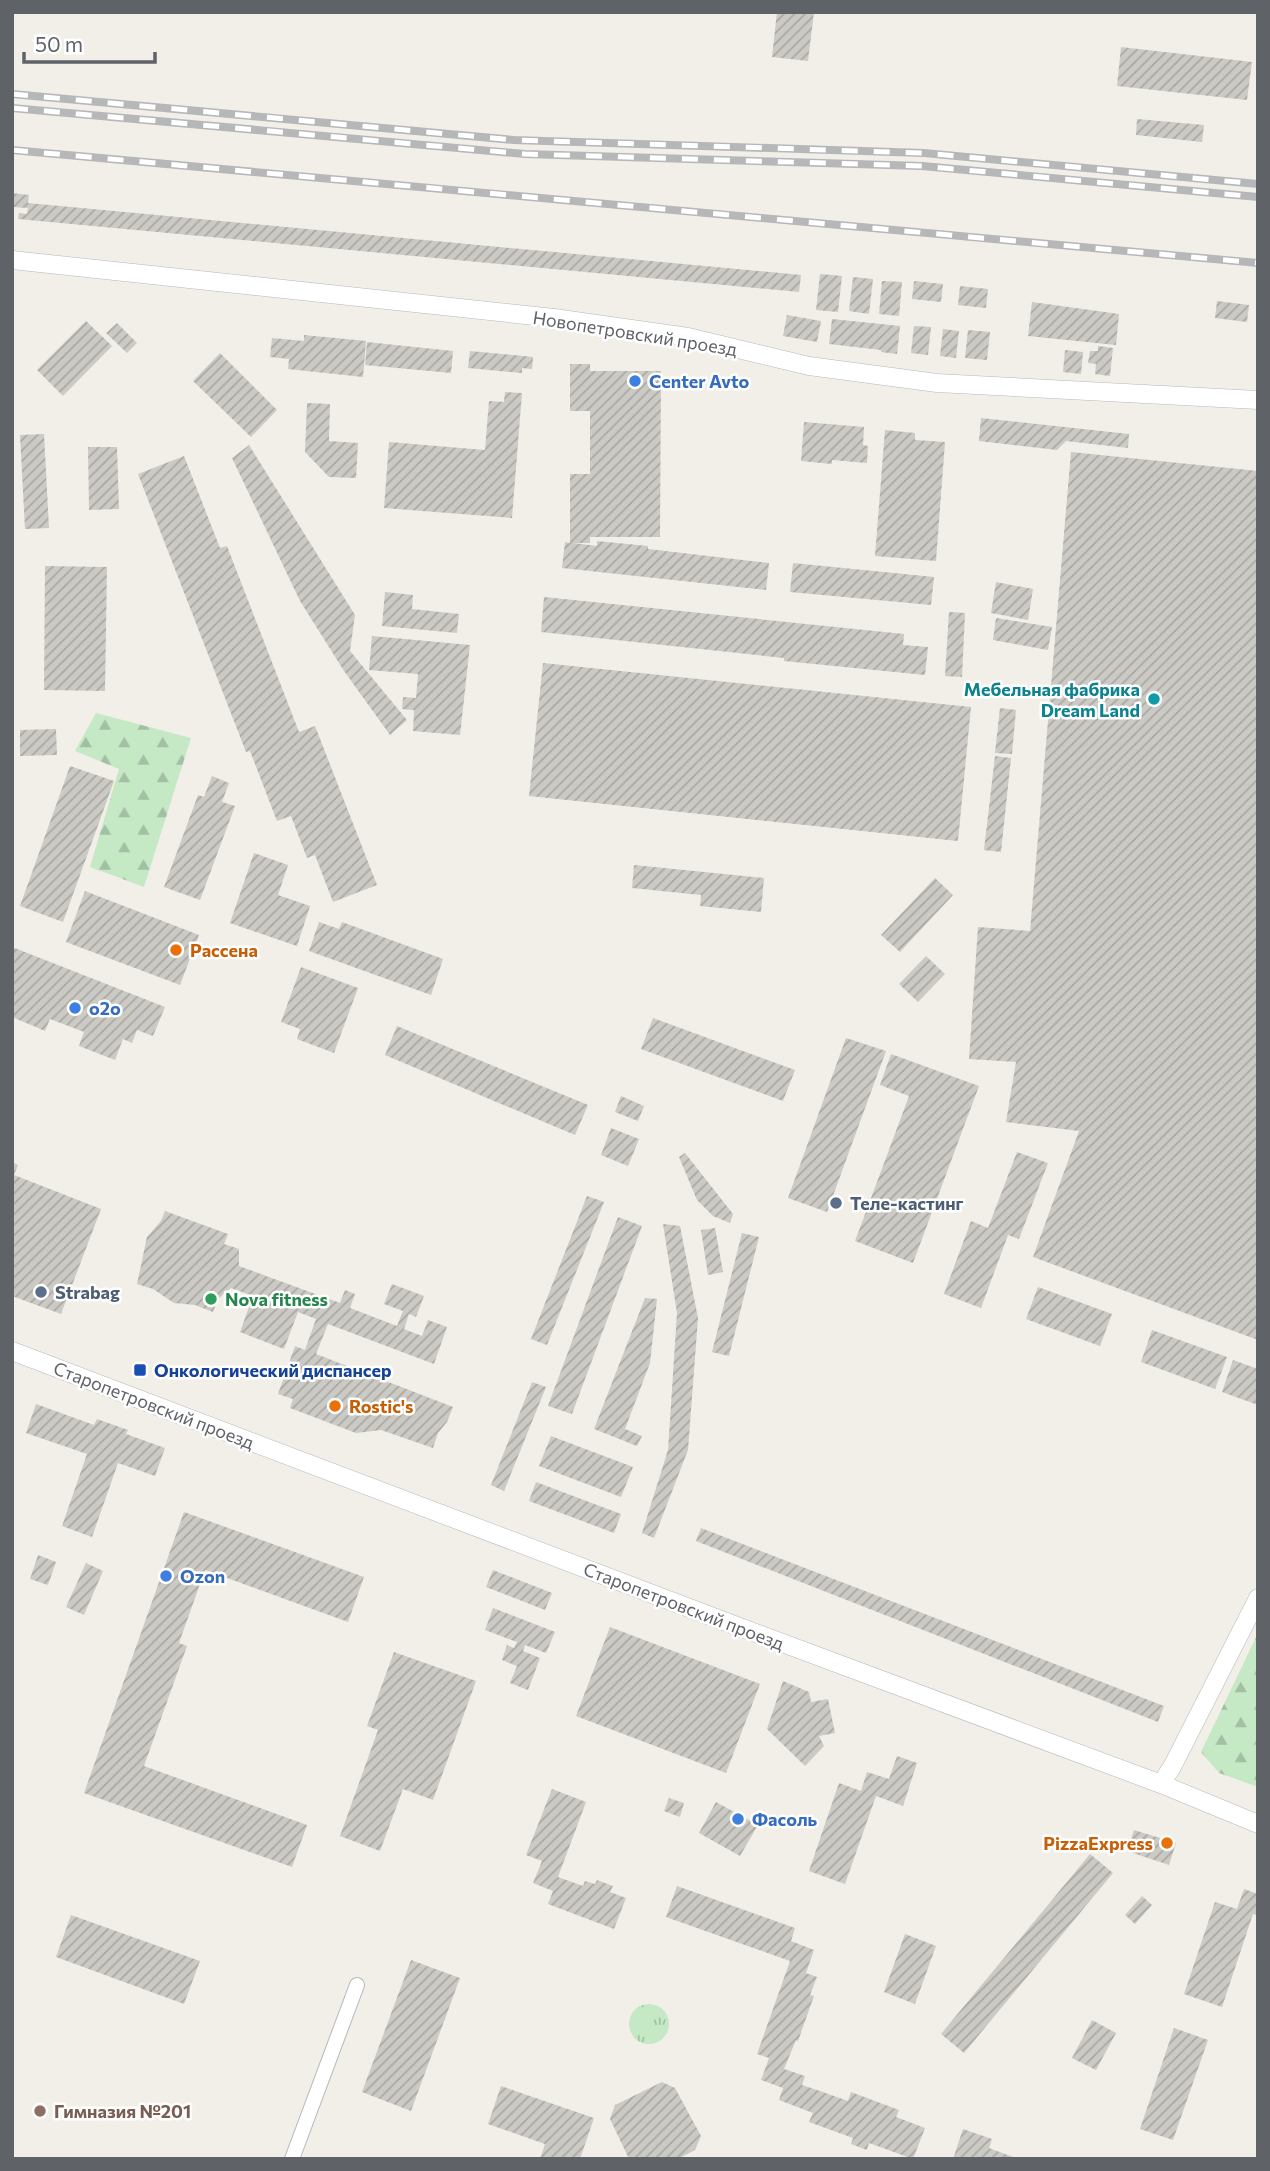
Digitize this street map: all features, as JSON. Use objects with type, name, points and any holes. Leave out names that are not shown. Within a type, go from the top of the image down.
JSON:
[{"type":"street","name":"Новопетровский проезд","points":[[12,260],[554,318],[688,337],[809,366],[937,383],[1258,400]]},
{"type":"street","name":"Старопетровский проезд","points":[[12,1351],[754,1633],[1161,1784],[1258,1824]]},
{"type":"street","points":[[1161,1784],[1258,1598]]},
{"type":"street","points":[[292,2159],[357,1985]]},
{"type":"green space","points":[[96,713],[191,738],[144,887],[90,867],[119,769],[75,751]]},
{"type":"green space","points":[[1258,1633],[1258,1787],[1219,1773],[1201,1752]]},
{"type":"green space","points":[[649,2004],[657,2005],[663,2010],[668,2016],[668,2032],[663,2038],[657,2043],[649,2044],[641,2043],[635,2038],[630,2032],[629,2024],[630,2016],[635,2010],[641,2005]]},
{"type":"building","points":[[777,12],[814,12],[808,61],[772,57]]},
{"type":"building","points":[[1121,47],[1252,62],[1247,100],[1117,86]]},
{"type":"building","points":[[1137,119],[1204,125],[1202,142],[1136,135]]},
{"type":"building","points":[[12,193],[29,195],[28,203],[801,275],[799,292],[18,219],[19,213],[27,214],[28,208],[12,207]]},
{"type":"building","points":[[820,274],[842,276],[838,312],[816,310]]},
{"type":"building","points":[[853,277],[873,279],[869,314],[849,311]]},
{"type":"building","points":[[882,281],[902,282],[899,316],[879,314]]},
{"type":"building","points":[[914,281],[943,284],[941,302],[912,299]]},
{"type":"building","points":[[960,286],[988,289],[986,308],[958,305]]},
{"type":"building","points":[[1217,301],[1249,305],[1247,322],[1215,318]]},
{"type":"building","points":[[1032,302],[1119,314],[1116,345],[1028,336]]},
{"type":"building","points":[[787,315],[821,321],[817,342],[783,336]]},
{"type":"building","points":[[832,319],[900,326],[897,354],[829,344]]},
{"type":"building","points":[[86,321],[112,346],[63,396],[37,370]]},
{"type":"building","points":[[117,323],[137,343],[127,353],[106,333]]},
{"type":"building","points":[[914,326],[931,327],[928,355],[911,353]]},
{"type":"building","points":[[943,329],[959,331],[956,358],[940,356]]},
{"type":"building","points":[[968,330],[990,332],[987,360],[965,358]]},
{"type":"building","points":[[304,335],[366,341],[363,377],[288,369],[289,359],[270,357],[272,338],[304,341]]},
{"type":"building","points":[[367,342],[453,351],[451,373],[365,365]]},
{"type":"building","points":[[1098,346],[1113,348],[1110,376],[1095,374],[1096,364],[1088,363],[1090,351],[1098,351]]},
{"type":"building","points":[[1065,350],[1083,352],[1081,374],[1063,372]]},
{"type":"building","points":[[470,351],[533,357],[532,369],[522,368],[522,373],[468,368]]},
{"type":"building","points":[[220,353],[277,410],[251,437],[193,381]]},
{"type":"building","points":[[570,364],[590,364],[590,371],[661,371],[660,537],[590,537],[590,543],[573,543],[597,546],[597,541],[648,546],[648,549],[769,563],[766,590],[562,568],[565,542],[570,543],[570,474],[590,474],[590,411],[570,411]]},
{"type":"building","points":[[505,392],[522,393],[512,518],[384,508],[389,442],[485,450],[489,401],[504,402]]},
{"type":"building","points":[[307,403],[330,404],[329,441],[358,443],[356,478],[329,477],[305,452]]},
{"type":"building","points":[[981,418],[1129,434],[1128,448],[1066,441],[1057,450],[979,441]]},
{"type":"building","points":[[804,422],[864,427],[863,445],[868,446],[867,463],[801,461]]},
{"type":"building","points":[[885,430],[915,433],[915,440],[945,442],[936,561],[875,556]]},
{"type":"building","points":[[44,434],[49,528],[25,529],[20,435]]},
{"type":"building","points":[[249,445],[355,615],[350,651],[407,720],[390,735],[344,671],[300,601],[232,458]]},
{"type":"building","points":[[88,447],[117,447],[119,509],[89,510]]},
{"type":"building","name":"Мебельная фабрика Dream Land","points":[[1071,452],[1258,471],[1258,1340],[1033,1257],[1079,1131],[1006,1122],[1016,1062],[969,1059],[978,927],[1030,931]]},
{"type":"building","points":[[184,456],[220,548],[227,546],[299,732],[315,726],[377,885],[333,902],[315,855],[307,858],[291,816],[277,821],[250,751],[246,752],[138,474]]},
{"type":"building","points":[[793,563],[934,577],[931,605],[790,592]]},
{"type":"building","points":[[45,566],[107,567],[105,691],[44,690]]},
{"type":"building","points":[[996,582],[1033,589],[1028,620],[991,613]]},
{"type":"building","points":[[385,592],[413,595],[412,609],[459,614],[457,633],[382,626]]},
{"type":"building","points":[[544,597],[904,634],[903,645],[928,647],[925,675],[541,632]]},
{"type":"building","points":[[949,612],[965,613],[962,677],[945,676]]},
{"type":"building","points":[[996,618],[1052,627],[1048,650],[993,640]]},
{"type":"building","points":[[372,636],[470,645],[460,735],[413,731],[414,710],[402,709],[403,697],[416,698],[418,674],[369,670]]},
{"type":"building","points":[[543,663],[971,707],[958,841],[529,796]]},
{"type":"building","points":[[1000,708],[1016,710],[1012,754],[995,753]]},
{"type":"building","points":[[56,729],[57,755],[20,756],[20,730]]},
{"type":"building","points":[[995,756],[1011,758],[1001,852],[984,850]]},
{"type":"building","points":[[70,766],[114,781],[63,922],[20,906]]},
{"type":"building","points":[[212,776],[229,783],[222,802],[235,806],[200,900],[164,887],[198,795],[204,797]]},
{"type":"building","points":[[254,853],[288,865],[278,895],[310,906],[297,946],[230,923]]},
{"type":"building","points":[[634,865],[764,878],[761,912],[700,906],[701,895],[632,888]]},
{"type":"building","points":[[935,878],[953,895],[900,952],[881,935]]},
{"type":"building","points":[[85,891],[199,935],[180,985],[66,942]]},
{"type":"building","points":[[319,922],[339,929],[342,922],[443,959],[431,995],[309,951]]},
{"type":"building","points":[[12,947],[165,1007],[153,1036],[137,1030],[132,1043],[123,1039],[115,1060],[79,1046],[84,1032],[50,1019],[45,1031],[12,1017]]},
{"type":"building","points":[[926,956],[945,974],[918,1002],[899,984]]},
{"type":"building","points":[[301,967],[358,988],[334,1053],[297,1039],[300,1029],[281,1022]]},
{"type":"building","points":[[653,1018],[795,1070],[783,1101],[641,1049]]},
{"type":"building","points":[[397,1026],[588,1105],[575,1135],[385,1055]]},
{"type":"building","points":[[846,1038],[886,1051],[827,1212],[788,1198]]},
{"type":"building","points":[[891,1054],[979,1086],[913,1263],[855,1241],[909,1096],[880,1085]]},
{"type":"building","points":[[621,1096],[644,1106],[638,1121],[615,1112]]},
{"type":"building","points":[[611,1128],[639,1139],[628,1166],[601,1155]]},
{"type":"building","points":[[1017,1152],[1048,1163],[1019,1239],[1008,1235],[981,1308],[944,1294],[971,1221],[988,1228]]},
{"type":"building","points":[[685,1153],[733,1214],[730,1223],[713,1216],[697,1200],[679,1157]]},
{"type":"building","points":[[12,1162],[18,1165],[14,1175],[101,1209],[61,1314],[12,1296]]},
{"type":"building","points":[[587,1196],[604,1202],[547,1345],[531,1339]]},
{"type":"building","points":[[165,1211],[228,1234],[224,1244],[239,1249],[239,1266],[340,1303],[345,1290],[355,1294],[350,1308],[397,1326],[403,1311],[384,1304],[392,1284],[424,1296],[416,1317],[409,1314],[404,1329],[422,1336],[428,1320],[447,1327],[434,1364],[328,1324],[316,1354],[453,1407],[433,1448],[381,1430],[356,1433],[290,1408],[293,1399],[278,1394],[295,1346],[305,1350],[316,1319],[298,1312],[284,1349],[240,1332],[253,1296],[231,1288],[218,1299],[213,1312],[195,1305],[174,1303],[153,1289],[137,1284],[147,1237],[161,1221]]},
{"type":"building","points":[[618,1217],[642,1226],[572,1414],[548,1406]]},
{"type":"building","points":[[663,1224],[680,1226],[698,1318],[688,1450],[654,1538],[642,1533],[668,1450],[677,1313]]},
{"type":"building","points":[[715,1228],[723,1272],[708,1275],[701,1230]]},
{"type":"building","points":[[742,1233],[759,1237],[729,1356],[712,1352]]},
{"type":"building","points":[[1038,1287],[1112,1314],[1100,1346],[1026,1319]]},
{"type":"building","points":[[645,1298],[657,1299],[650,1363],[625,1429],[642,1436],[637,1446],[594,1429]]},
{"type":"building","points":[[1152,1330],[1227,1357],[1215,1389],[1141,1362]]},
{"type":"building","points":[[1233,1360],[1258,1369],[1258,1405],[1222,1392]]},
{"type":"building","points":[[532,1382],[546,1387],[504,1491],[491,1485]]},
{"type":"building","points":[[36,1404],[94,1425],[97,1419],[128,1430],[126,1434],[165,1448],[155,1476],[118,1463],[92,1537],[62,1526],[87,1454],[26,1433]]},
{"type":"building","points":[[551,1436],[633,1467],[621,1497],[539,1466]]},
{"type":"building","points":[[536,1482],[621,1514],[614,1533],[529,1501]]},
{"type":"building","points":[[184,1512],[364,1577],[348,1622],[205,1570],[179,1643],[187,1646],[144,1766],[307,1825],[292,1867],[84,1793]]},
{"type":"building","points":[[701,1528],[1164,1706],[1158,1722],[696,1541]]},
{"type":"building","points":[[38,1555],[56,1562],[48,1585],[30,1579]]},
{"type":"building","points":[[86,1563],[103,1571],[84,1615],[66,1607]]},
{"type":"building","points":[[493,1570],[552,1593],[545,1610],[486,1587]]},
{"type":"building","points":[[493,1608],[555,1632],[546,1653],[525,1645],[523,1651],[540,1658],[528,1690],[510,1683],[517,1666],[502,1660],[507,1645],[514,1648],[517,1642],[485,1630]]},
{"type":"building","points":[[610,1627],[760,1684],[726,1773],[576,1716]]},
{"type":"building","points":[[394,1652],[476,1681],[433,1800],[403,1789],[380,1851],[340,1836],[378,1730],[367,1726]]},
{"type":"building","points":[[783,1681],[809,1692],[811,1702],[828,1699],[835,1733],[819,1736],[824,1746],[805,1766],[767,1729]]},
{"type":"building","points":[[897,1756],[917,1763],[903,1806],[876,1796],[845,1884],[809,1871],[839,1783],[861,1791],[867,1772],[889,1779]]},
{"type":"building","points":[[552,1789],[586,1802],[558,1877],[583,1886],[585,1881],[595,1884],[597,1880],[613,1886],[610,1892],[626,1898],[614,1929],[548,1904],[553,1891],[533,1883],[542,1861],[526,1855]]},
{"type":"building","points":[[669,1798],[684,1803],[680,1817],[664,1811]]},
{"type":"building","points":[[716,1802],[758,1825],[740,1856],[699,1833]]},
{"type":"building","points":[[1134,1830],[1176,1843],[1169,1865],[1127,1851]]},
{"type":"building","points":[[1090,1854],[1113,1873],[964,2053],[941,2034]]},
{"type":"building","points":[[677,1886],[795,1928],[791,1941],[814,1950],[806,1973],[817,1977],[810,1995],[814,1996],[798,2041],[796,2040],[784,2069],[805,2076],[802,2085],[848,2101],[851,2092],[899,2110],[896,2117],[925,2128],[913,2159],[869,2143],[867,2150],[851,2144],[853,2138],[809,2122],[813,2113],[779,2100],[783,2088],[761,2080],[769,2058],[757,2054],[790,1961],[666,1917]]},
{"type":"building","points":[[1244,1889],[1258,1894],[1258,1915],[1253,1914],[1222,2007],[1184,1994],[1215,1902],[1237,1909]]},
{"type":"building","points":[[1142,1896],[1152,1905],[1135,1924],[1125,1915]]},
{"type":"building","points":[[71,1915],[200,1961],[184,2004],[56,1957]]},
{"type":"building","points":[[905,1934],[936,1946],[915,2004],[884,1992]]},
{"type":"building","points":[[411,1960],[460,1978],[411,2111],[362,2092]]},
{"type":"building","points":[[1092,2020],[1116,2033],[1096,2070],[1072,2058]]},
{"type":"building","points":[[1174,2028],[1208,2040],[1173,2140],[1140,2129]]},
{"type":"building","points":[[662,2082],[675,2088],[701,2136],[695,2150],[678,2159],[629,2159],[610,2119],[615,2105]]},
{"type":"building","points":[[501,2086],[594,2118],[580,2159],[540,2159],[545,2144],[488,2124]]},
{"type":"building","points":[[963,2129],[992,2139],[989,2148],[1019,2159],[953,2159]]},
{"type":"railway","points":[[12,94],[514,140],[924,153],[1258,184]]},
{"type":"railway","points":[[12,108],[525,154],[922,166],[1258,197]]},
{"type":"railway","points":[[12,150],[1258,263]]},
{"type":"place","name":"Center Avto","points":[[635,381]]},
{"type":"place","name":"Мебельная фабрика Dream Land","points":[[1154,699]]},
{"type":"place","name":"Рассена","points":[[176,950]]},
{"type":"place","name":"o2o","points":[[75,1008]]},
{"type":"place","name":"Теле-кастинг","points":[[836,1203]]},
{"type":"place","name":"Strabag","points":[[41,1292]]},
{"type":"place","name":"Nova fitness","points":[[211,1299]]},
{"type":"place","name":"Онкологический диспансер","points":[[140,1370]]},
{"type":"place","name":"Rostic's","points":[[335,1406]]},
{"type":"place","name":"Ozon","points":[[166,1576]]},
{"type":"place","name":"Фасоль","points":[[738,1819]]},
{"type":"place","name":"PizzaExpress","points":[[1167,1843]]},
{"type":"place","name":"Гимназия №201","points":[[40,2111]]}]
